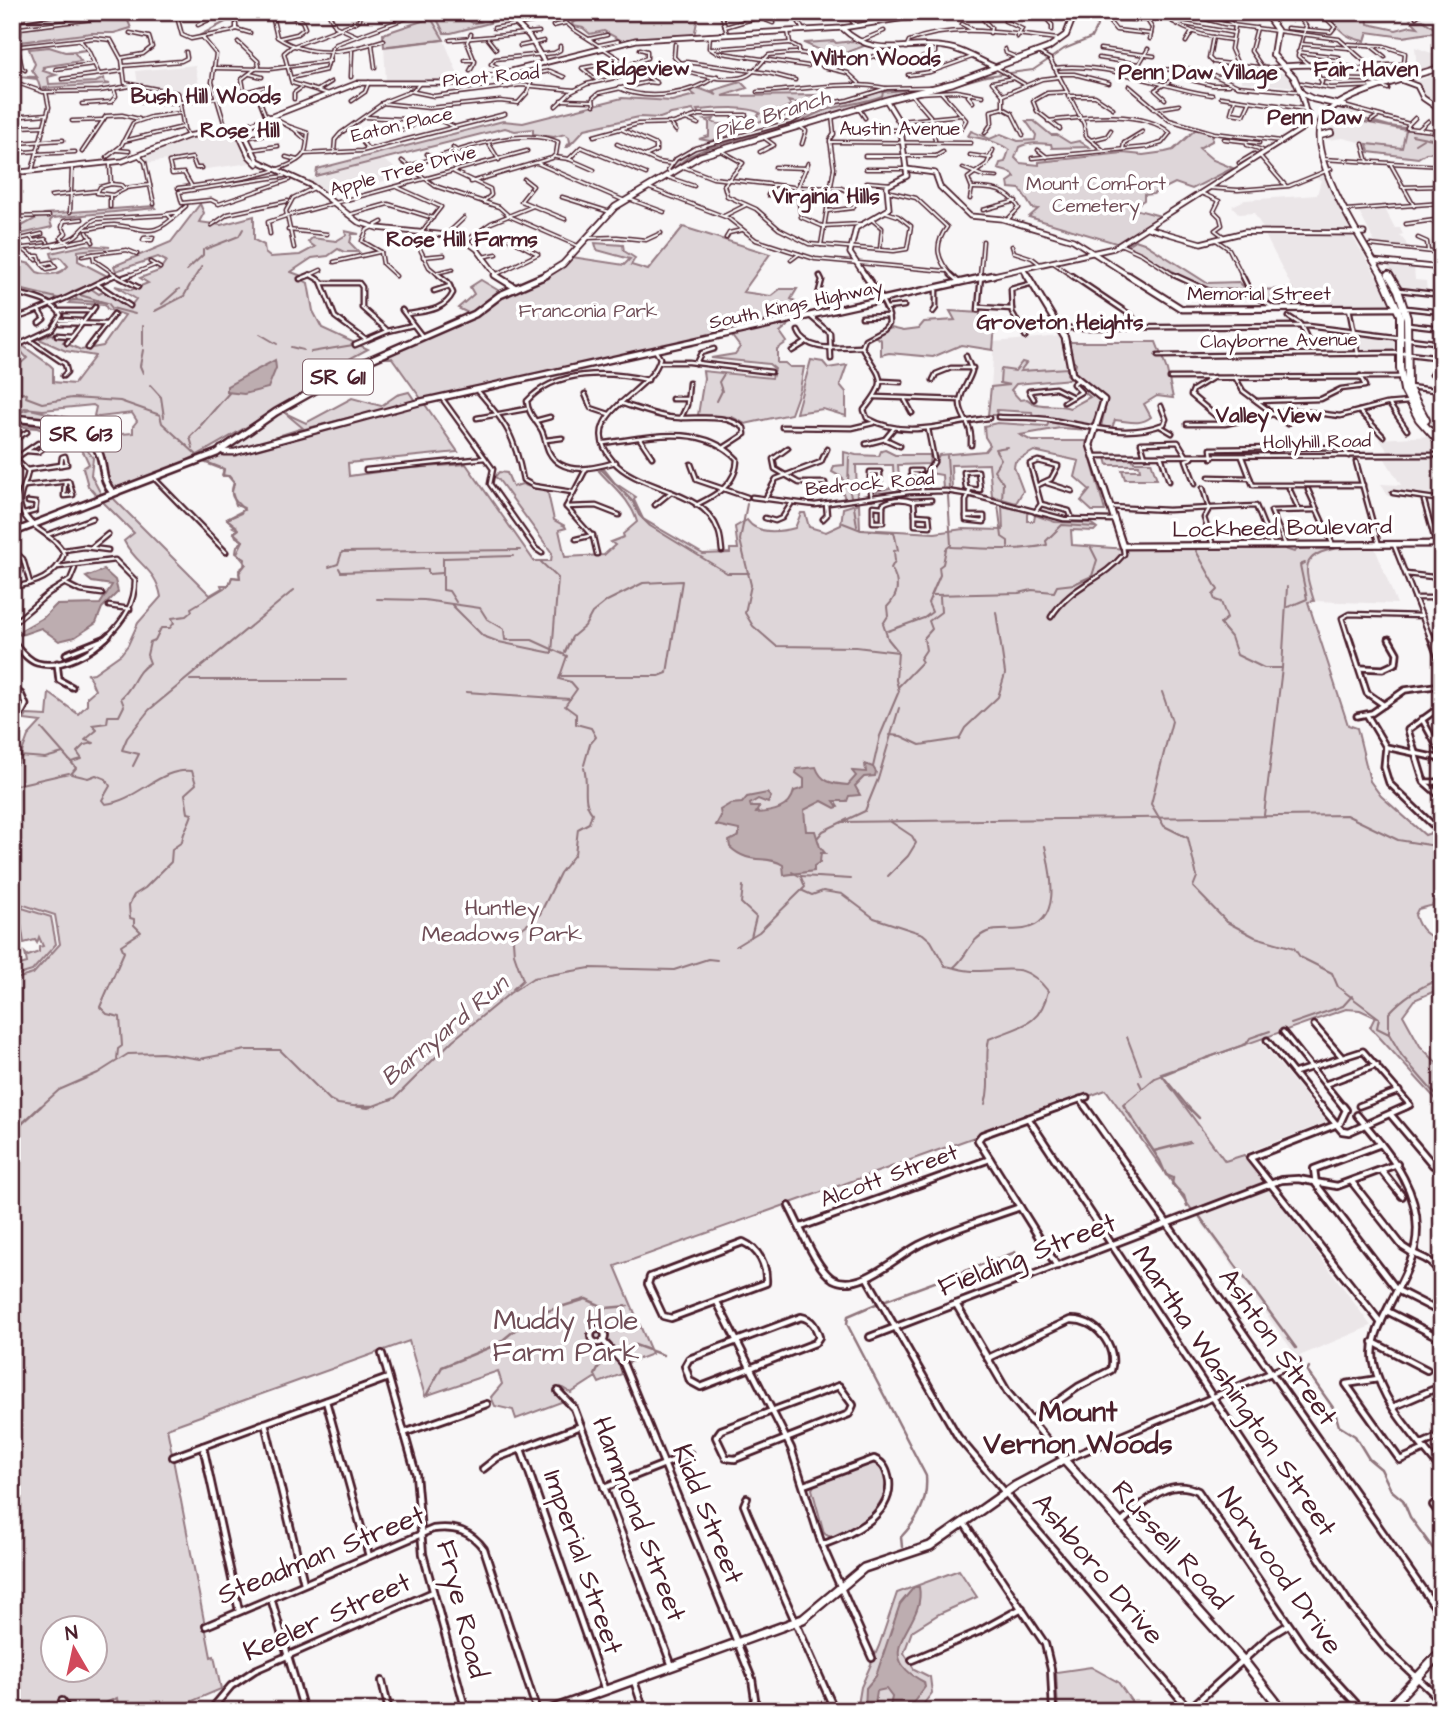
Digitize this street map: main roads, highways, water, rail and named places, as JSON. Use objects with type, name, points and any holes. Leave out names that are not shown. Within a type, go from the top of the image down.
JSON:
[{"type":"highway","points":[[12,19],[58,12]]},
{"type":"highway","points":[[12,19],[75,12]]},
{"type":"highway","points":[[1402,308],[1349,210],[1316,137],[1323,117],[1340,105],[1442,67]]},
{"type":"highway","points":[[1325,159],[1321,124],[1340,105]]},
{"type":"highway","points":[[1321,136],[1331,133]]},
{"type":"highway","points":[[1361,233],[1398,290],[1405,322],[1405,386],[1420,420],[1442,444]]},
{"type":"highway","points":[[1395,325],[1405,322]]},
{"type":"highway","points":[[1412,402],[1442,438]]},
{"type":"main road","points":[[12,173],[110,164],[139,156],[188,136],[239,128],[346,86],[369,82],[463,83],[617,43],[842,28],[942,12]]},
{"type":"main road","points":[[1267,14],[1279,31],[1277,55],[1296,79],[1302,92],[1314,99],[1340,105]]},
{"type":"main road","name":"SR 611","points":[[110,492],[155,479],[223,451],[280,410],[376,357],[475,314],[499,296],[557,268],[610,212],[682,166],[718,149],[933,88],[1020,59],[1060,40],[1070,25],[1072,15]]},
{"type":"main road","points":[[1286,66],[1301,83],[1306,111],[1311,120],[1308,122],[1321,124]]},
{"type":"main road","points":[[1306,111],[1307,103],[1314,99]]},
{"type":"main road","name":"South Kings Highway","points":[[223,451],[243,449],[441,397],[811,317],[1122,245],[1308,122]]},
{"type":"main road","points":[[1377,261],[1442,268]]},
{"type":"main road","name":"SR 613","points":[[12,420],[52,423],[70,428],[86,437],[98,453],[100,476],[110,492]]},
{"type":"main road","name":"SR 611","points":[[12,533],[110,492],[214,452],[223,451]]},
{"type":"waterway","points":[[197,37],[244,12]]},
{"type":"waterway","name":"Pike Branch","points":[[1088,12],[1094,17]]},
{"type":"waterway","name":"Pike Branch","points":[[1051,58],[1064,49],[1091,38],[1097,26],[1096,20]]},
{"type":"waterway","points":[[388,46],[441,40]]},
{"type":"waterway","name":"Pike Branch","points":[[939,89],[986,76],[1033,70],[1048,60]]},
{"type":"waterway","name":"Pike Branch","points":[[672,170],[688,157],[708,148],[803,121],[831,109],[882,96],[883,92],[923,88]]},
{"type":"waterway","points":[[1412,135],[1437,140],[1442,133]]},
{"type":"waterway","points":[[1415,144],[1423,139]]},
{"type":"waterway","points":[[206,249],[239,236],[243,229]]},
{"type":"waterway","points":[[187,270],[203,255],[203,250]]},
{"type":"waterway","points":[[191,283],[202,266]]},
{"type":"waterway","points":[[12,282],[17,283],[15,288],[61,299]]},
{"type":"waterway","points":[[155,311],[184,296],[190,285]]},
{"type":"waterway","points":[[162,304],[179,289]]},
{"type":"waterway","points":[[80,295],[107,303]]},
{"type":"waterway","points":[[73,300],[107,303]]},
{"type":"waterway","points":[[107,303],[112,308],[135,314]]},
{"type":"waterway","points":[[143,325],[143,346]]},
{"type":"waterway","points":[[260,334],[277,344]]},
{"type":"waterway","points":[[311,352],[353,345]]},
{"type":"waterway","points":[[291,347],[303,350]]},
{"type":"waterway","points":[[143,350],[140,366],[143,373]]},
{"type":"waterway","points":[[717,401],[722,391],[719,382],[724,374]]},
{"type":"waterway","points":[[150,385],[161,397],[164,417]]},
{"type":"waterway","points":[[12,391],[27,394],[26,397],[42,403],[72,398],[120,401],[160,415],[162,423],[197,455]]},
{"type":"waterway","points":[[201,425],[229,393]]},
{"type":"waterway","points":[[193,448],[190,437],[200,427]]},
{"type":"waterway","points":[[1002,499],[1003,483],[994,470],[1001,459],[995,449],[1007,447]]},
{"type":"waterway","points":[[947,456],[949,488]]},
{"type":"waterway","points":[[849,457],[848,486],[851,496]]},
{"type":"waterway","points":[[71,762],[82,759],[77,752],[84,745],[94,743],[85,740],[97,730],[92,725],[107,723],[108,716],[119,716],[124,706],[121,698],[141,670],[150,663],[147,655],[150,642],[155,640],[161,628],[170,628],[174,623],[172,618],[186,616],[192,611],[191,608],[229,585],[232,577],[240,578],[239,570],[244,566],[245,559],[236,553],[237,546],[243,541],[236,537],[234,532],[238,529],[227,519],[241,513],[244,508],[236,505],[232,492],[234,483],[228,476],[222,475],[224,469],[206,462]]},
{"type":"waterway","points":[[602,470],[633,502],[639,515],[650,526],[727,573],[748,573]]},
{"type":"waterway","points":[[888,631],[924,618],[932,612],[928,603],[940,575],[939,567],[943,564],[946,549],[951,545],[948,496]]},
{"type":"waterway","points":[[747,504],[740,540],[748,573]]},
{"type":"waterway","points":[[998,504],[1002,537],[1008,541],[1008,547]]},
{"type":"waterway","points":[[854,507],[857,526]]},
{"type":"waterway","points":[[843,523],[861,530],[894,532],[898,550],[894,551],[895,561],[891,568],[897,588],[887,607],[888,616],[883,624],[888,639],[897,650]]},
{"type":"waterway","points":[[951,547],[1035,547],[1047,545],[1046,541],[1062,525],[1095,527]]},
{"type":"waterway","points":[[933,595],[1019,593],[1032,590],[1054,592],[1057,586],[1074,584],[1092,576],[1097,560],[1091,548]]},
{"type":"waterway","points":[[329,567],[338,564],[342,552],[520,550]]},
{"type":"waterway","points":[[1196,551],[1218,590],[1213,595],[1215,600],[1221,602],[1227,618],[1220,624],[1231,637],[1237,655],[1264,668],[1282,668]]},
{"type":"waterway","points":[[443,573],[443,558],[513,556]]},
{"type":"waterway","points":[[541,562],[558,578],[552,649]]},
{"type":"waterway","points":[[1288,607],[1307,599],[1300,565],[1305,563]]},
{"type":"waterway","points":[[339,568],[341,572],[428,569],[428,574],[443,573]]},
{"type":"waterway","points":[[443,573],[443,590],[449,591],[456,602]]},
{"type":"waterway","points":[[748,573],[751,585],[745,613],[753,626],[776,646],[856,647],[898,652],[896,680],[899,691],[880,736],[873,767]]},
{"type":"waterway","points":[[560,676],[659,676],[667,673],[682,581],[643,583],[607,601],[592,613],[585,626],[572,637],[565,652]]},
{"type":"waterway","points":[[1282,668],[1287,587]]},
{"type":"waterway","points":[[133,766],[139,754],[122,750],[127,738],[149,710],[294,590]]},
{"type":"waterway","points":[[898,687],[922,662],[920,659],[926,650],[924,638],[932,629],[929,621],[941,612],[940,597]]},
{"type":"waterway","points":[[377,599],[424,600],[480,608],[487,619],[504,629],[505,640],[532,640],[552,649]]},
{"type":"waterway","points":[[452,605],[483,636],[552,653],[552,649]]},
{"type":"waterway","points":[[996,612],[1005,673]]},
{"type":"waterway","points":[[552,649],[567,656],[560,676]]},
{"type":"waterway","points":[[1264,815],[1282,668]]},
{"type":"waterway","points":[[891,735],[901,736],[920,745],[959,739],[965,728],[998,697],[1005,674]]},
{"type":"waterway","points":[[560,676],[559,679],[571,682],[577,689],[570,699]]},
{"type":"waterway","points":[[190,680],[346,680]]},
{"type":"waterway","points":[[466,692],[570,699]]},
{"type":"waterway","points":[[1159,818],[1151,804],[1172,721],[1162,692]]},
{"type":"waterway","points":[[570,699],[565,706],[576,714],[576,724],[591,728],[596,737],[590,744],[584,765]]},
{"type":"waterway","points":[[891,735],[899,708]]},
{"type":"waterway","points":[[42,729],[71,762]]},
{"type":"waterway","points":[[818,837],[823,831],[865,811],[891,735]]},
{"type":"waterway","points":[[19,756],[45,758],[63,753]]},
{"type":"waterway","points":[[71,762],[76,768],[71,774],[88,778],[96,775],[106,779],[110,786],[102,800],[105,804],[117,802],[169,774],[180,771],[192,771],[196,784],[185,794],[188,813],[192,814],[182,842],[172,849],[171,862],[134,895],[129,905],[130,918],[134,919],[134,925],[141,932],[121,945],[124,952],[100,1007],[107,1014],[120,1017],[122,1046],[118,1049],[117,1059]]},
{"type":"waterway","points":[[513,989],[523,980],[514,954],[513,940],[518,931],[539,916],[560,873],[575,854],[578,829],[589,823],[592,813],[587,803],[584,768]]},
{"type":"waterway","points":[[12,786],[69,773]]},
{"type":"waterway","points":[[1159,818],[1346,815],[1398,840],[1442,847]]},
{"type":"waterway","points":[[989,820],[1159,818]]},
{"type":"waterway","points":[[1159,818],[1164,826],[1188,838],[1197,877],[1193,887],[1227,922],[1255,937],[1294,948],[1300,957],[1332,973],[1338,987],[1351,997]]},
{"type":"waterway","points":[[842,822],[986,820]]},
{"type":"waterway","points":[[888,876],[908,856],[916,843],[912,836],[891,822]]},
{"type":"waterway","points":[[954,967],[981,935],[995,930],[1024,929],[1036,925],[1045,917],[1051,895],[1050,869],[1045,846]]},
{"type":"waterway","name":"Barnyard Run","points":[[751,937],[805,887],[801,877],[792,872]]},
{"type":"waterway","points":[[801,876],[851,879]]},
{"type":"waterway","points":[[743,886],[741,903],[756,917],[751,937]]},
{"type":"waterway","points":[[803,891],[812,895],[823,891],[842,894],[874,918],[923,934],[931,941],[945,966],[969,971],[1014,969],[1031,975],[1048,991],[1040,1012],[1034,1019],[1019,1028],[989,1039],[985,1104]]},
{"type":"waterway","name":"Barnyard Run","points":[[736,946],[751,937]]},
{"type":"waterway","name":"Barnyard Run","points":[[39,1108],[59,1090],[98,1073],[128,1054],[162,1053],[200,1059],[246,1050],[280,1050],[330,1100],[338,1104],[368,1108],[395,1098],[453,1040],[510,993],[533,978],[590,968],[674,970],[708,959],[717,960]]},
{"type":"waterway","points":[[1389,1034],[1389,1013],[1413,992],[1442,978]]},
{"type":"waterway","points":[[1291,1024],[1343,1006],[1351,997]]},
{"type":"waterway","points":[[1351,997],[1379,1018],[1377,1028],[1389,1034]]},
{"type":"waterway","points":[[1204,1059],[1246,1044],[1250,1038],[1270,1031]]},
{"type":"waterway","points":[[1389,1034],[1402,1056],[1442,1102]]},
{"type":"waterway","points":[[1127,1037],[1141,1074]]},
{"type":"waterway","points":[[1162,1075],[1197,1061]]},
{"type":"waterway","points":[[1125,1108],[1123,1105],[1162,1075]]},
{"type":"waterway","points":[[1162,1075],[1189,1108]]},
{"type":"waterway","points":[[1139,1082],[1142,1088]]},
{"type":"waterway","points":[[12,1133],[41,1106]]},
{"type":"waterway","name":"Barnyard Run","points":[[356,1106],[372,1106]]},
{"type":"waterway","points":[[1124,1106],[1160,1161],[1166,1175],[1173,1178],[1172,1184],[1184,1196],[1187,1206]]},
{"type":"waterway","points":[[1189,1108],[1199,1118]]},
{"type":"waterway","points":[[1154,1151],[1190,1142]]},
{"type":"waterway","points":[[1200,1217],[1296,1348]]},
{"type":"waterway","points":[[886,1300],[1016,1252]]},
{"type":"waterway","points":[[427,1394],[442,1367],[498,1344],[532,1316],[586,1299],[606,1308],[628,1306]]},
{"type":"waterway","points":[[876,1304],[848,1316],[847,1324],[926,1476],[923,1502],[917,1517],[901,1537],[902,1547]]},
{"type":"waterway","points":[[617,1349],[635,1345],[663,1355]]},
{"type":"waterway","points":[[595,1375],[603,1359]]},
{"type":"waterway","points":[[1309,1367],[1307,1371],[1334,1409],[1339,1426],[1355,1436],[1369,1459],[1381,1469],[1391,1490],[1403,1500],[1410,1517],[1442,1561]]},
{"type":"district","name":"Wilton Woods","points":[[876,58]]},
{"type":"district","name":"Ridgeview","points":[[643,68]]},
{"type":"district","name":"Fair Haven","points":[[1366,69]]},
{"type":"district","name":"Penn Daw Village","points":[[1198,72]]},
{"type":"district","name":"Bush Hill Woods","points":[[206,96]]},
{"type":"district","name":"Penn Daw","points":[[1315,117]]},
{"type":"district","name":"Rose Hill","points":[[240,130]]},
{"type":"district","name":"Virginia Hills","points":[[826,196]]},
{"type":"district","name":"Rose Hill Farms","points":[[462,239]]},
{"type":"district","name":"Groveton Heights","points":[[1060,322]]},
{"type":"district","name":"Valley View","points":[[1269,415]]},
{"type":"district","name":"Mount Vernon Woods","points":[[1078,1428]]},
{"type":"park label","name":"Mount Comfort Cemetery","points":[[1096,195]]},
{"type":"park label","name":"Franconia Park","points":[[588,311]]},
{"type":"park label","name":"Huntley Meadows Park","points":[[502,921]]},
{"type":"park label","name":"Muddy Hole Farm Park","points":[[566,1336]]}]
